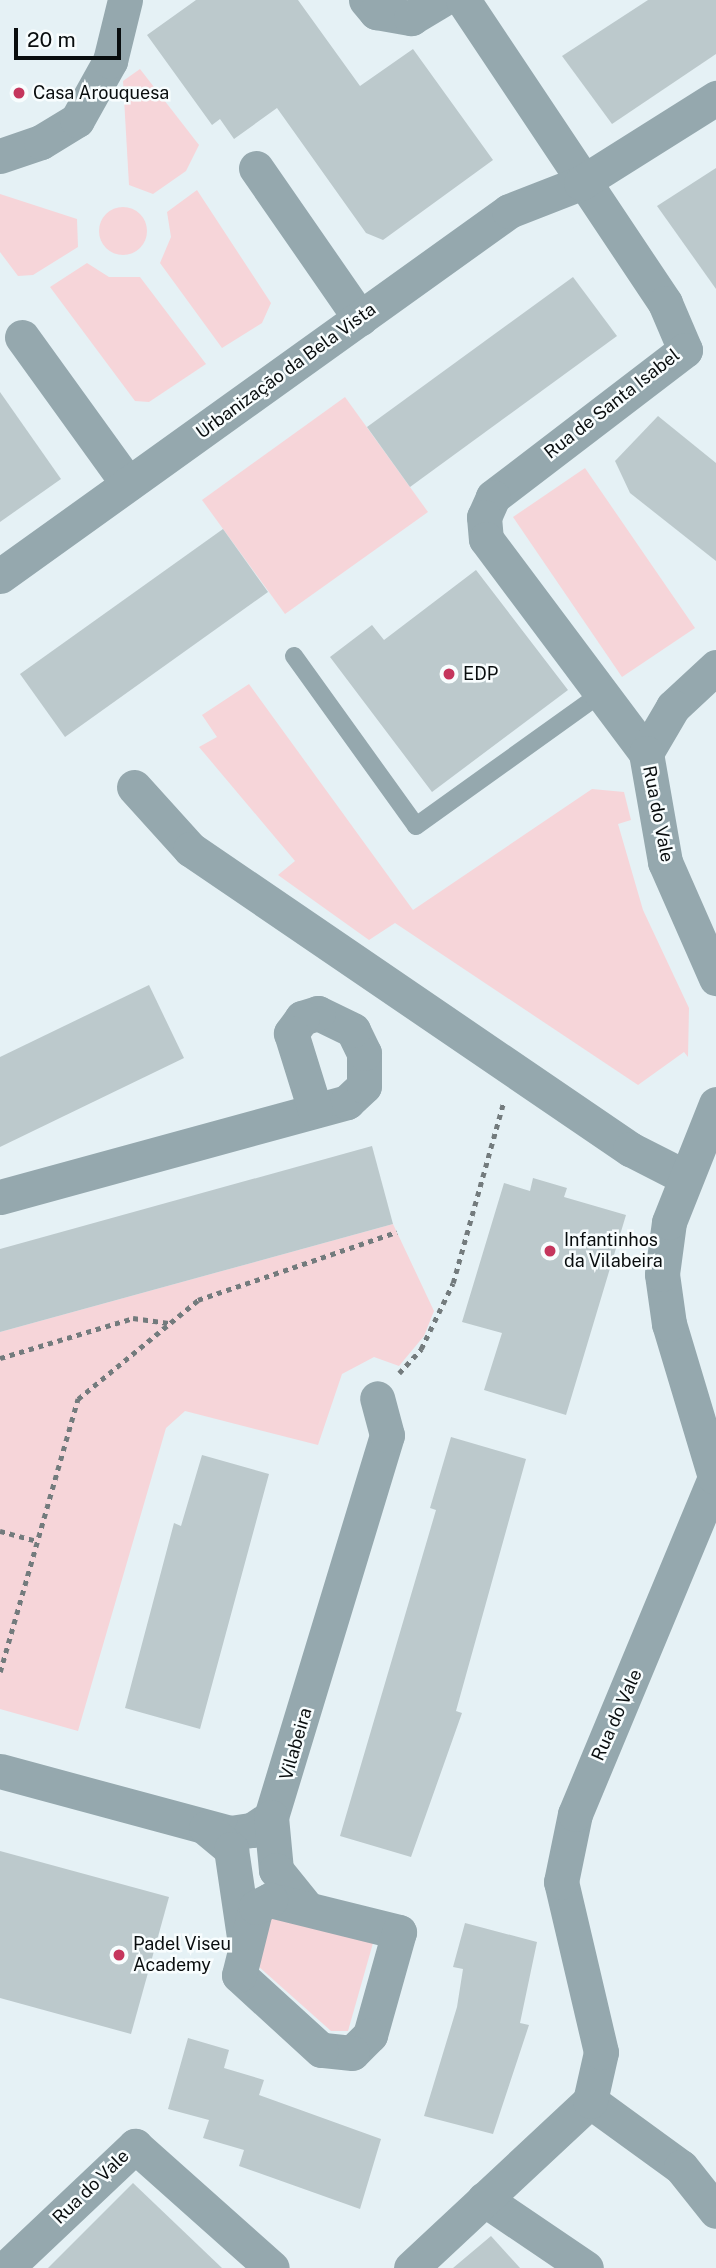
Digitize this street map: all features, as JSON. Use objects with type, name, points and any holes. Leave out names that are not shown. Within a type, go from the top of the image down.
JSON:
[{"type":"street","points":[[0,156],[41,142],[77,120],[110,61],[125,0]]},
{"type":"street","points":[[366,0],[376,12],[411,18],[440,0]]},
{"type":"street","name":"Rua de Santa Isabel","points":[[463,0],[582,183],[665,303],[685,350],[493,497],[484,517],[486,539],[599,695],[646,753]]},
{"type":"street","name":"Urbanização da Bela Vista","points":[[0,576],[509,211],[582,183],[716,98]]},
{"type":"street","points":[[256,168],[360,318]]},
{"type":"street","points":[[22,337],[128,484]]},
{"type":"street","name":"Rua do Vale","points":[[716,667],[673,707],[646,753],[666,862],[716,978]]},
{"type":"street","points":[[134,787],[190,849],[630,1149],[685,1177]]},
{"type":"street","name":"Rua do Vale","points":[[590,2101],[601,2052],[561,1882],[575,1814],[716,1477],[669,1324],[662,1274],[669,1223],[716,1104]]},
{"type":"street","points":[[0,1197],[315,1110]]},
{"type":"street","name":"Vilabeira","points":[[271,1817],[387,1435],[377,1398]]},
{"type":"street","points":[[0,1771],[206,1828],[252,1830],[271,1817],[276,1870],[305,1906]]},
{"type":"street","points":[[206,1828],[231,1849],[246,1951]]},
{"type":"street","points":[[270,1900],[305,1906],[399,1932],[362,2047],[334,2055],[321,2050],[239,1975],[256,1908],[270,1900]]},
{"type":"street","points":[[411,2268],[590,2101],[681,2167],[716,2211]]},
{"type":"street","name":"Rua do Vale","points":[[6,2268],[135,2146],[272,2268]]},
{"type":"street","points":[[484,2199],[586,2268]]},
{"type":"lane","points":[[294,656],[416,826],[599,695]]},
{"type":"path","points":[[377,1398],[421,1349],[453,1283],[512,1069]]},
{"type":"path","points":[[0,1672],[78,1399],[198,1300],[397,1233]]},
{"type":"path","points":[[0,1358],[133,1318],[170,1323]]},
{"type":"path","points":[[0,1531],[37,1541]]},
{"type":"shaded area","points":[[140,69],[199,145],[186,171],[153,194],[129,185],[123,81]]},
{"type":"shaded area","points":[[197,190],[271,303],[262,323],[222,348],[160,263],[171,237],[167,212]]},
{"type":"shaded area","points":[[0,194],[77,219],[78,247],[33,275],[18,276],[0,252]]},
{"type":"shaded area","points":[[123,207],[140,214],[147,231],[140,248],[123,255],[106,248],[99,231],[106,214]]},
{"type":"shaded area","points":[[87,263],[109,277],[140,277],[206,364],[149,402],[135,401],[50,287]]},
{"type":"shaded area","points":[[345,397],[428,512],[285,614],[202,500]]},
{"type":"shaded area","points":[[585,468],[695,628],[622,677],[513,517]]},
{"type":"shaded area","points":[[249,684],[413,910],[592,789],[624,792],[631,820],[618,824],[643,910],[689,1008],[688,1057],[684,1052],[638,1085],[395,923],[369,940],[278,875],[295,861],[199,747],[217,737],[202,715]]},
{"type":"shaded area","points":[[393,1224],[434,1311],[424,1336],[399,1366],[374,1357],[342,1374],[318,1445],[185,1411],[166,1428],[78,1731],[0,1709],[0,1332]]},
{"type":"shaded area","points":[[269,1912],[373,1943],[348,2031],[331,2031],[258,1966]]},
{"type":"building","points":[[196,0],[298,0],[360,86],[413,49],[493,160],[383,240],[366,233],[277,108],[234,139],[220,119],[212,125],[147,35]]},
{"type":"building","points":[[648,0],[716,0],[716,54],[612,124],[562,56]]},
{"type":"building","points":[[716,168],[716,289],[657,206]]},
{"type":"building","points":[[573,277],[617,336],[410,487],[367,427]]},
{"type":"building","points":[[0,392],[61,479],[0,522]]},
{"type":"building","points":[[658,416],[716,463],[716,561],[630,493],[615,461]]},
{"type":"building","points":[[223,529],[268,592],[65,737],[20,674]]},
{"type":"building","name":"EDP","points":[[476,570],[568,690],[432,792],[330,657],[372,625],[384,640]]},
{"type":"building","points":[[149,985],[184,1058],[0,1147],[0,1057]]},
{"type":"building","points":[[372,1146],[393,1224],[0,1332],[0,1249]]},
{"type":"building","points":[[533,1178],[567,1188],[564,1197],[626,1215],[566,1415],[484,1390],[502,1333],[462,1322],[504,1183],[530,1191]]},
{"type":"building","points":[[451,1437],[526,1459],[456,1711],[462,1713],[411,1857],[340,1836],[436,1510],[430,1508]]},
{"type":"building","points":[[202,1455],[269,1474],[200,1729],[125,1708],[174,1523],[181,1526]]},
{"type":"building","points":[[0,1851],[169,1897],[131,2034],[0,1998]]},
{"type":"building","points":[[465,1923],[537,1942],[520,2023],[529,2025],[493,2134],[424,2116],[457,2007],[463,1969],[453,1967]]},
{"type":"building","points":[[188,2038],[229,2050],[224,2068],[264,2080],[259,2095],[381,2139],[360,2209],[239,2166],[244,2150],[203,2138],[209,2120],[168,2109]]},
{"type":"building","points":[[133,2183],[222,2268],[48,2268]]},
{"type":"building","points":[[491,2236],[520,2268],[453,2268]]},
{"type":"place","name":"Casa Arouquesa","points":[[19,93]]},
{"type":"place","name":"EDP","points":[[449,674]]},
{"type":"place","name":"Infantinhos da Vilabeira","points":[[550,1251]]},
{"type":"place","name":"Padel Viseu Academy","points":[[119,1955]]}]
